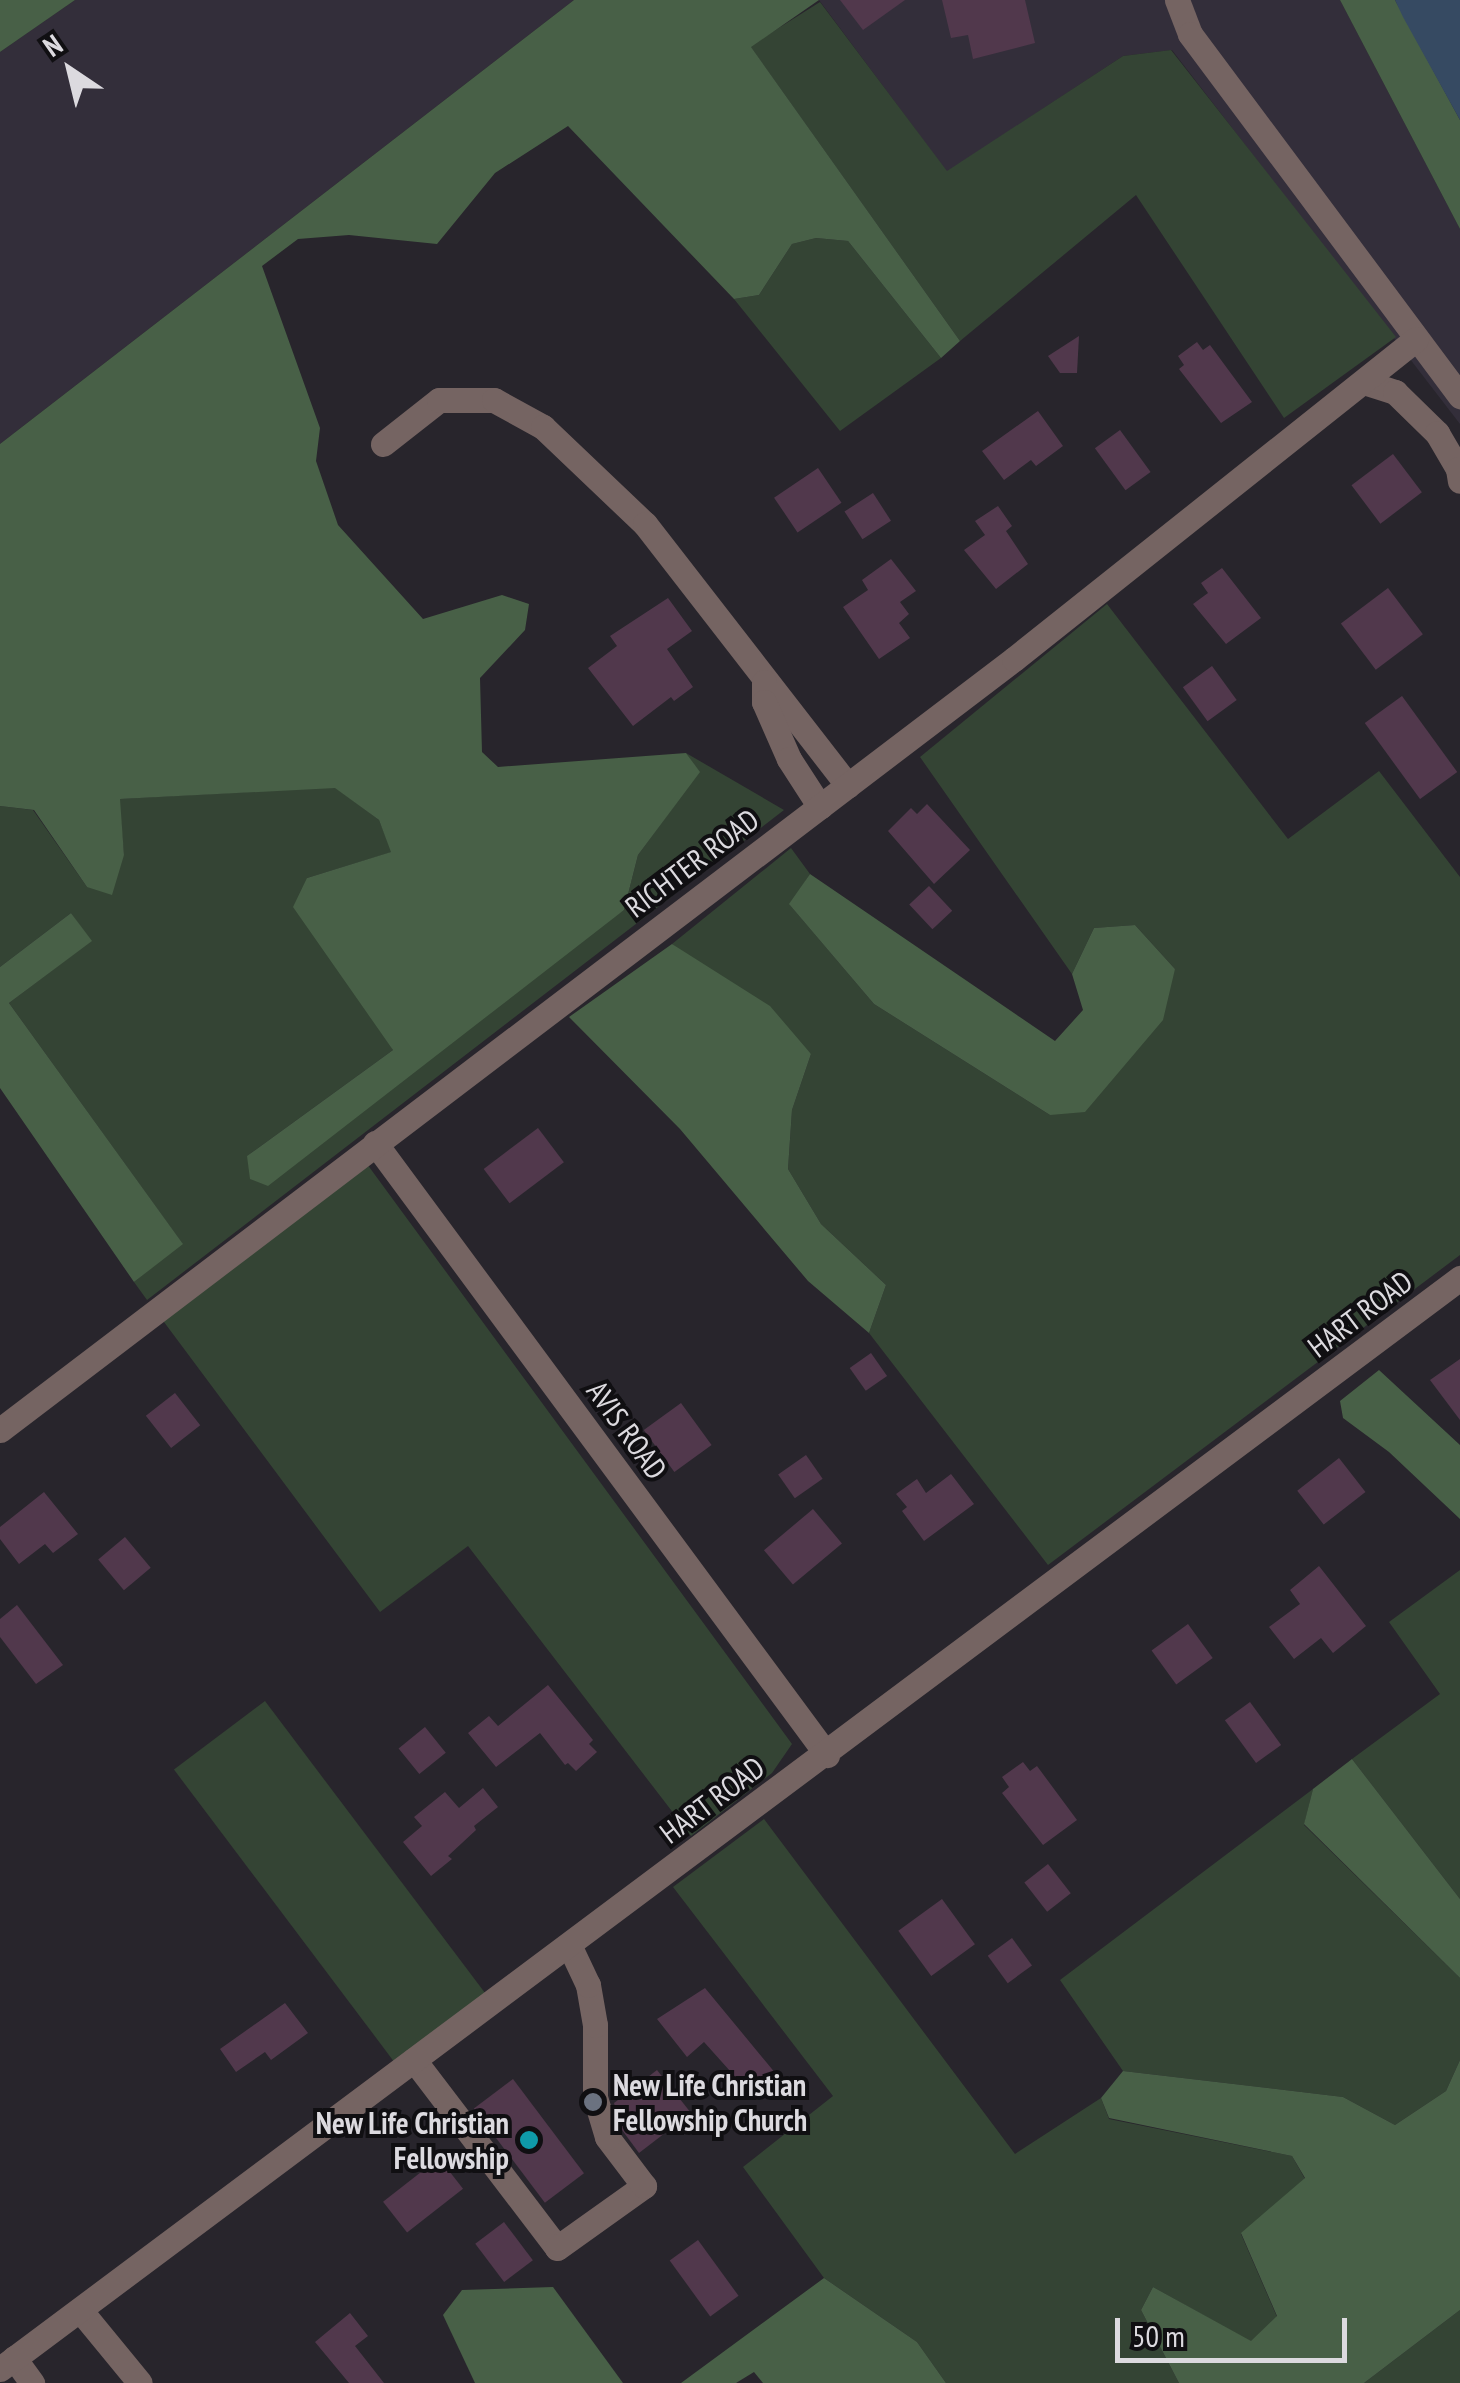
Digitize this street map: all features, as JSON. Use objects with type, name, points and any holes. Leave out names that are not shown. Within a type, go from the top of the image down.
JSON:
[{"type":"street","points":[[1177,0],[1190,34],[1460,396]]},
{"type":"street","name":"RICHTER ROAD","points":[[0,1430],[848,786],[1416,339]]},
{"type":"street","points":[[1364,382],[1395,392],[1437,433],[1458,469],[1460,482]]},
{"type":"street","points":[[382,444],[438,400],[494,400],[543,427],[645,524],[848,786]]},
{"type":"street","points":[[764,678],[764,702],[788,759],[820,807]]},
{"type":"street","name":"AVIS ROAD","points":[[375,1144],[827,1755]]},
{"type":"street","name":"HART ROAD","points":[[7,2364],[827,1755],[1460,1278]]},
{"type":"street","points":[[414,2060],[557,2248],[644,2186],[607,2136],[599,2110],[590,1998],[570,1947]]},
{"type":"street","points":[[80,2310],[140,2383]]},
{"type":"street","points":[[7,2364],[32,2383]]},
{"type":"shaded area","points":[[75,0],[574,0],[0,444],[0,52]]},
{"type":"shaded area","points":[[819,0],[1340,0],[1460,229],[1460,424],[1172,50],[1123,56],[947,172]]},
{"type":"green space","points":[[0,0],[75,0],[0,52]]},
{"type":"green space","points":[[574,0],[819,0],[751,47],[960,341],[941,358],[848,241],[816,238],[792,244],[759,295],[734,299],[568,126],[495,173],[437,244],[349,235],[298,239],[262,266],[320,428],[316,461],[338,525],[423,619],[502,595],[529,604],[525,630],[480,678],[482,752],[498,767],[686,753],[700,772],[638,855],[624,910],[268,1186],[250,1179],[247,1156],[393,1050],[293,907],[307,878],[391,852],[379,820],[335,788],[120,799],[124,855],[112,895],[87,887],[34,810],[0,806],[0,444]]},
{"type":"green space","points":[[1340,0],[1395,0],[1460,120],[1460,229]]},
{"type":"green space","points":[[820,2],[947,171],[1123,56],[1171,50],[1396,337],[1284,418],[1136,195],[960,341],[750,46]]},
{"type":"green space","points":[[816,238],[848,241],[941,358],[840,431],[734,299],[759,295],[792,244]]},
{"type":"green space","points":[[1107,604],[1288,839],[1379,771],[1460,877],[1460,1255],[1048,1565],[869,1333],[886,1285],[821,1224],[788,1169],[792,1110],[811,1054],[672,944],[791,848],[810,874],[790,905],[874,1004],[1050,1115],[1175,969],[1135,925],[1094,928],[1072,974],[920,757]]},
{"type":"green space","points":[[686,753],[784,810],[147,1300],[134,1282],[182,1243],[9,1003],[91,941],[71,913],[0,967],[0,806],[33,810],[87,887],[124,855],[119,799],[335,787],[379,820],[392,852],[307,878],[393,1050],[247,1156],[624,910],[638,855],[699,772]]},
{"type":"green space","points":[[810,874],[1055,1041],[1083,1010],[1072,974],[1094,928],[1135,925],[1175,969],[1163,1020],[1085,1112],[1050,1115],[874,1004],[789,904]]},
{"type":"green space","points":[[71,913],[92,941],[9,1003],[183,1244],[134,1282],[0,1088],[0,967]]},
{"type":"green space","points":[[672,944],[770,1006],[811,1054],[792,1110],[788,1169],[821,1224],[886,1285],[869,1333],[808,1281],[680,1129],[569,1017]]},
{"type":"green space","points":[[367,1164],[792,1744],[772,1773],[691,1836],[468,1546],[380,1612],[161,1318]]},
{"type":"green space","points":[[1379,1370],[1460,1445],[1460,1519],[1389,1452],[1343,1418],[1340,1401]]},
{"type":"green space","points":[[1460,1570],[1460,1899],[1352,1759],[1440,1694],[1389,1622]]},
{"type":"green space","points":[[265,1701],[485,1993],[394,2062],[174,1770]]},
{"type":"green space","points":[[1352,1759],[1460,1899],[1460,1978],[1304,1824],[1313,1789]]},
{"type":"green space","points":[[1313,1789],[1304,1825],[1460,1978],[1460,2060],[1446,2091],[1395,2125],[1343,2097],[1123,2071],[1060,1980]]},
{"type":"green space","points":[[764,1819],[1015,2154],[1101,2098],[1109,2119],[1292,2156],[1305,2179],[1241,2234],[1277,2317],[1251,2342],[1153,2287],[1141,2310],[1179,2383],[946,2383],[917,2342],[824,2278],[743,2167],[833,2096],[673,1887]]},
{"type":"green space","points":[[1460,2060],[1460,2310],[1364,2383],[1179,2383],[1141,2310],[1153,2287],[1251,2341],[1277,2316],[1241,2233],[1305,2178],[1292,2156],[1109,2118],[1101,2098],[1123,2071],[1343,2097],[1395,2125],[1446,2091]]},
{"type":"green space","points":[[824,2278],[917,2342],[946,2383],[763,2383],[754,2372],[736,2383],[681,2383]]},
{"type":"green space","points":[[553,2287],[623,2383],[475,2383],[443,2315],[462,2290]]},
{"type":"green space","points":[[1460,2310],[1460,2383],[1364,2383]]},
{"type":"water","points":[[1395,0],[1460,0],[1460,120],[1403,17]]},
{"type":"building","points":[[840,0],[905,0],[863,30]]},
{"type":"building","points":[[942,0],[1025,0],[1035,43],[973,59],[968,35],[951,38]]},
{"type":"building","points":[[1079,336],[1077,373],[1060,373],[1048,356]]},
{"type":"building","points":[[1197,342],[1203,350],[1210,345],[1252,402],[1221,423],[1179,369],[1184,365],[1178,356]]},
{"type":"building","points":[[1038,411],[1063,446],[1036,466],[1031,460],[1004,480],[982,451]]},
{"type":"building","points":[[1120,430],[1151,472],[1125,490],[1095,448]]},
{"type":"building","points":[[1393,454],[1422,492],[1380,524],[1351,485]]},
{"type":"building","points":[[818,468],[841,503],[798,532],[774,498]]},
{"type":"building","points":[[873,493],[891,521],[862,539],[844,512]]},
{"type":"building","points":[[998,506],[1012,526],[1006,531],[1028,564],[996,589],[964,550],[985,535],[975,521]]},
{"type":"building","points":[[891,559],[916,591],[900,602],[909,614],[899,623],[910,638],[879,659],[843,607],[868,590],[862,580]]},
{"type":"building","points":[[1222,568],[1261,618],[1226,644],[1193,604],[1208,593],[1201,583]]},
{"type":"building","points":[[1388,588],[1423,634],[1376,670],[1341,624]]},
{"type":"building","points":[[668,598],[692,631],[667,649],[693,687],[674,701],[671,697],[633,726],[588,668],[617,646],[610,636]]},
{"type":"building","points":[[1212,666],[1237,700],[1208,721],[1183,687]]},
{"type":"building","points":[[1402,696],[1457,772],[1420,799],[1365,723]]},
{"type":"building","points":[[927,804],[970,850],[934,884],[888,831],[911,808],[917,814]]},
{"type":"building","points":[[929,886],[952,911],[932,929],[909,904]]},
{"type":"building","points":[[538,1128],[564,1162],[510,1203],[484,1169]]},
{"type":"building","points":[[871,1353],[887,1376],[866,1391],[850,1368]]},
{"type":"building","points":[[1460,1359],[1460,1420],[1430,1380]]},
{"type":"building","points":[[175,1393],[200,1425],[171,1448],[146,1416]]},
{"type":"building","points":[[681,1403],[712,1445],[674,1472],[644,1430]]},
{"type":"building","points":[[806,1455],[823,1479],[795,1498],[778,1475]]},
{"type":"building","points":[[1339,1458],[1365,1492],[1324,1525],[1297,1491]]},
{"type":"building","points":[[951,1474],[974,1504],[924,1541],[902,1511],[907,1507],[896,1494],[917,1479],[926,1493]]},
{"type":"building","points":[[44,1492],[78,1534],[53,1553],[45,1544],[19,1564],[0,1539],[0,1527]]},
{"type":"building","points":[[813,1509],[842,1543],[793,1585],[764,1550]]},
{"type":"building","points":[[125,1537],[151,1568],[124,1590],[98,1559]]},
{"type":"building","points":[[1319,1566],[1366,1626],[1333,1653],[1321,1638],[1294,1659],[1269,1627],[1300,1604],[1290,1590]]},
{"type":"building","points":[[17,1605],[63,1665],[36,1684],[0,1637],[0,1619]]},
{"type":"building","points":[[1188,1624],[1213,1658],[1176,1684],[1152,1650]]},
{"type":"building","points":[[548,1685],[593,1740],[589,1744],[597,1752],[576,1771],[568,1763],[565,1765],[540,1733],[496,1767],[468,1733],[489,1716],[498,1726]]},
{"type":"building","points":[[1250,1702],[1281,1745],[1256,1763],[1225,1720]]},
{"type":"building","points":[[425,1727],[446,1753],[419,1774],[399,1748]]},
{"type":"building","points":[[1023,1762],[1030,1771],[1037,1766],[1077,1820],[1043,1845],[1002,1793],[1009,1787],[1002,1777]]},
{"type":"building","points":[[483,1788],[498,1807],[474,1826],[476,1830],[448,1856],[452,1859],[431,1876],[403,1842],[422,1826],[414,1817],[445,1792],[459,1808]]},
{"type":"building","points":[[1048,1864],[1071,1893],[1047,1912],[1024,1882]]},
{"type":"building","points":[[942,1899],[975,1944],[931,1976],[898,1931]]},
{"type":"building","points":[[1012,1938],[1032,1966],[1008,1983],[988,1956]]},
{"type":"building","points":[[705,1988],[781,2080],[756,2100],[704,2042],[687,2057],[657,2019]]},
{"type":"building","points":[[285,2003],[308,2033],[271,2060],[265,2052],[236,2072],[220,2049]]},
{"type":"building","points":[[657,2070],[691,2113],[639,2153],[622,2130],[614,2103]]},
{"type":"building","name":"New Life Christian Fellowship","points":[[513,2079],[584,2173],[545,2203],[474,2108]]},
{"type":"building","points":[[439,2158],[463,2189],[407,2232],[383,2202]]},
{"type":"building","points":[[504,2222],[533,2260],[504,2282],[475,2244]]},
{"type":"building","points":[[698,2240],[739,2296],[710,2316],[670,2261]]},
{"type":"building","points":[[350,2313],[368,2336],[355,2346],[384,2383],[349,2383],[315,2342]]},
{"type":"place","name":"New Life Christian Fellowship Church","points":[[593,2102]]},
{"type":"place","name":"New Life Christian Fellowship","points":[[529,2140]]}]
